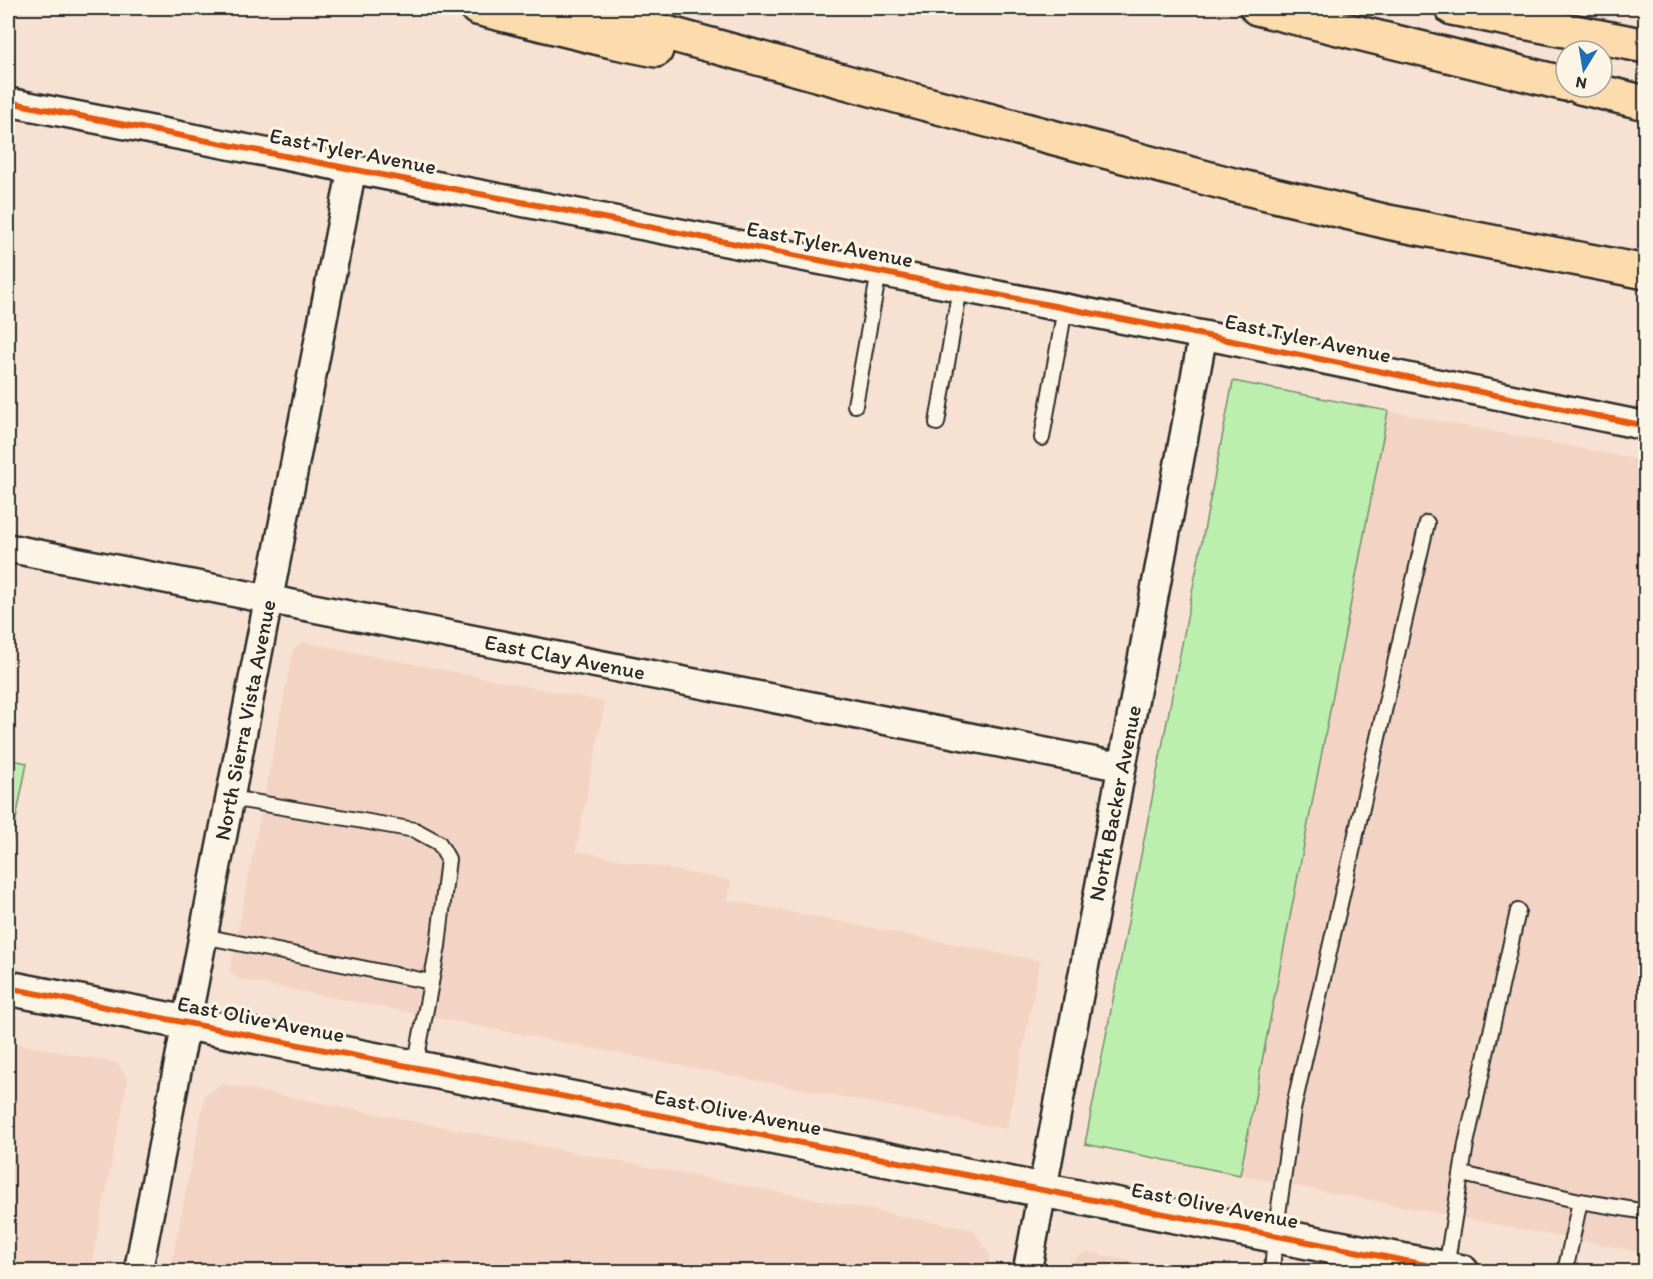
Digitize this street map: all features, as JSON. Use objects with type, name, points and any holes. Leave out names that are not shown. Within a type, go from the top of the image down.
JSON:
[{"type":"highway","points":[[477,8],[612,41],[908,99]]},
{"type":"highway","points":[[575,8],[1233,185],[1377,219],[1646,272]]},
{"type":"highway","points":[[1257,8],[1554,81]]},
{"type":"highway","points":[[1452,8],[1646,46]]},
{"type":"highway","points":[[1614,95],[1646,103]]},
{"type":"main road","name":"East Olive Avenue","points":[[8,988],[1454,1270]]},
{"type":"street","name":"East Tyler Avenue","points":[[8,102],[1203,335],[1646,426]]},
{"type":"street","name":"North Sierra Vista Avenue","points":[[138,1272],[352,169]]},
{"type":"street","name":"North Backer Avenue","points":[[1027,1272],[1203,335]]},
{"type":"street","name":"East Clay Avenue","points":[[8,548],[1122,767]]},
{"type":"lane","points":[[855,405],[879,272]]},
{"type":"lane","points":[[936,423],[960,287]]},
{"type":"lane","points":[[1042,438],[1065,308]]},
{"type":"lane","points":[[1272,1272],[1293,1110],[1427,523]]},
{"type":"lane","points":[[230,798],[415,830],[439,843],[448,858],[438,946],[415,1067]]},
{"type":"lane","points":[[1454,1270],[1461,1174],[1466,1144],[1518,911]]},
{"type":"lane","points":[[203,936],[431,982]]},
{"type":"lane","points":[[1461,1174],[1580,1201],[1646,1212]]},
{"type":"lane","points":[[1565,1272],[1580,1201]]},
{"type":"shaded area","points":[[1388,411],[1645,461],[1645,1253],[1240,1175]]},
{"type":"shaded area","points":[[303,642],[605,702],[576,851],[731,881],[728,900],[1040,961],[1007,1129],[238,979],[230,971],[293,650]]},
{"type":"shaded area","points":[[8,1042],[117,1063],[128,1079],[90,1271],[8,1271]]},
{"type":"shaded area","points":[[222,1084],[973,1230],[990,1255],[987,1271],[170,1271],[205,1095]]},
{"type":"shaded area","points":[[1086,1252],[1186,1271],[1059,1271]]},
{"type":"green space","points":[[1233,381],[1388,411],[1240,1175],[1085,1144]]},
{"type":"green space","points":[[8,759],[27,763],[8,860]]},
{"type":"cycle path","points":[[8,102],[1203,335],[1646,426]]},
{"type":"cycle path","points":[[8,988],[1462,1272]]}]
